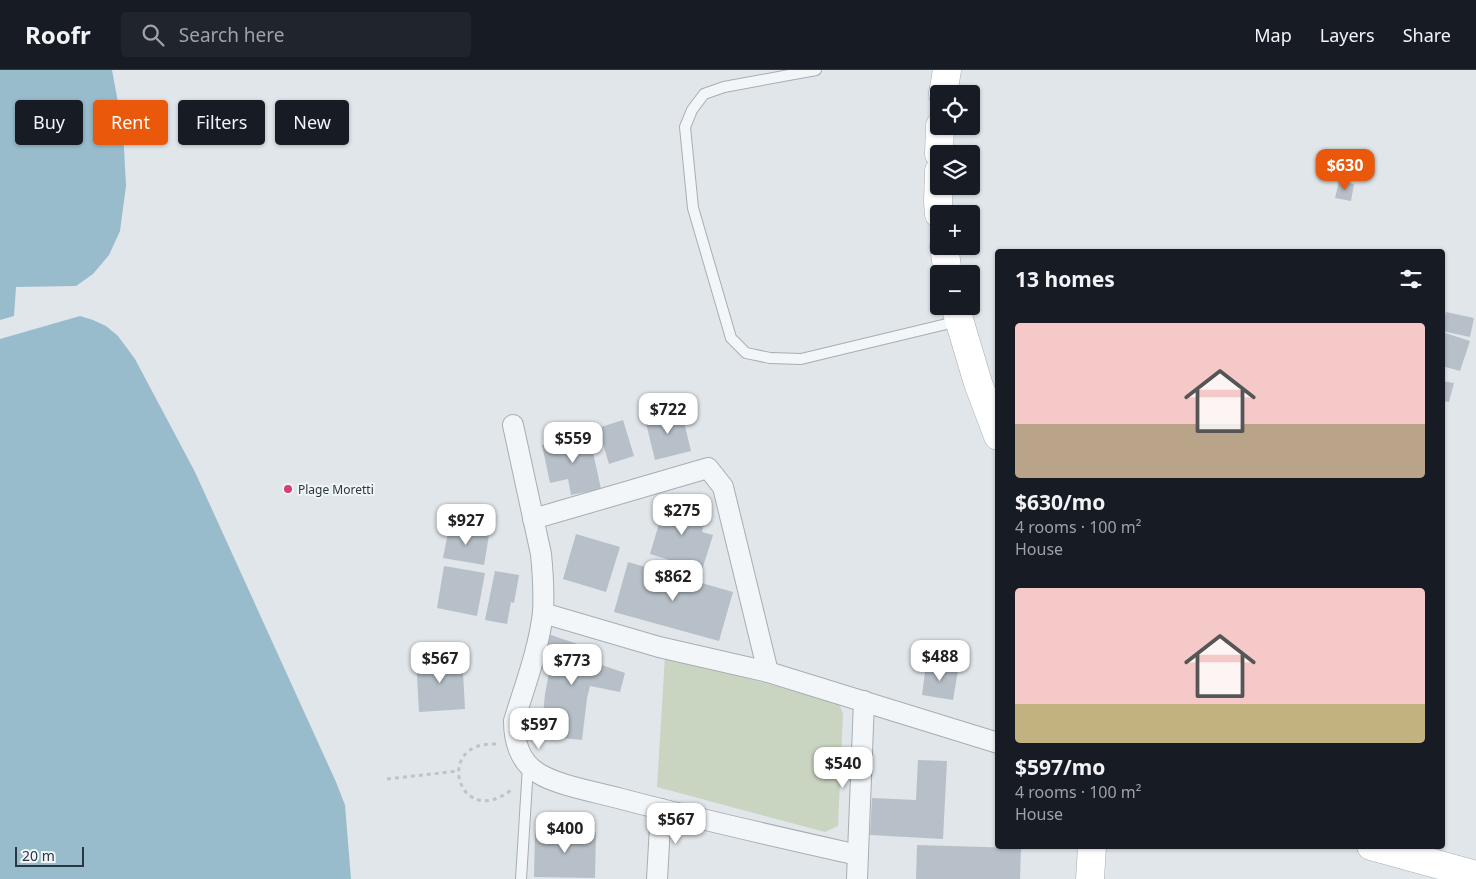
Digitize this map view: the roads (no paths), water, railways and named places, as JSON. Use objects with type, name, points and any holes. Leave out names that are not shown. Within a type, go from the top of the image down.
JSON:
[{"type":"main road","points":[[944,85],[947,70]]},
{"type":"main road","points":[[958,315],[978,383],[995,428]]},
{"type":"main road","points":[[1090,879],[1092,849]]},
{"type":"main road","points":[[1382,849],[1476,875]]},
{"type":"street","points":[[513,425],[541,554],[543,574],[543,613],[536,649],[514,721],[516,745],[528,770],[556,782],[661,809],[858,855]]},
{"type":"street","points":[[533,519],[708,468],[724,487],[768,672]]},
{"type":"street","points":[[543,613],[659,647],[768,672],[995,742]]},
{"type":"street","points":[[857,879],[864,701]]},
{"type":"street","points":[[657,879],[661,809]]},
{"type":"lane","points":[[816,70],[724,87],[704,94],[692,110],[686,127],[693,208],[731,338],[746,353],[770,358],[801,359],[955,315]]},
{"type":"lane","points":[[520,879],[528,770]]},
{"type":"water","points":[[0,70],[112,70],[118,100],[93,100],[93,145],[124,145],[126,186],[120,231],[109,255],[93,274],[76,286],[16,287],[14,316],[0,320]]},
{"type":"water","points":[[80,316],[106,326],[118,336],[135,359],[195,472],[345,805],[351,879],[0,879],[0,339]]},
{"type":"place","name":"Plage Moretti","points":[[288,489]]}]
